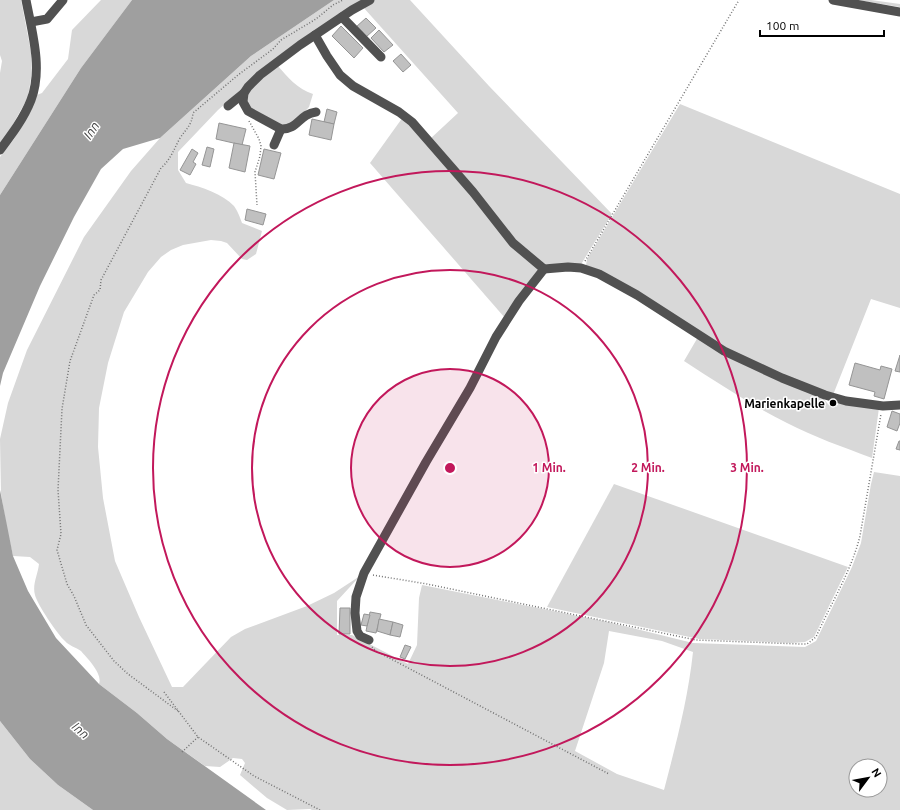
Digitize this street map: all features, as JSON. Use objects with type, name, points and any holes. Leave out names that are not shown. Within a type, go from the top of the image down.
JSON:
[{"type":"street","points":[[0,150],[24,114],[36,81],[36,60],[31,22],[26,0]]},
{"type":"street","points":[[31,22],[47,19],[63,0]]},
{"type":"street","points":[[228,106],[244,93],[260,75],[300,45],[370,0]]},
{"type":"street","points":[[834,0],[900,12]]},
{"type":"street","points":[[342,17],[381,57]]},
{"type":"street","points":[[315,35],[326,56],[340,75],[353,86],[399,112],[412,122],[473,192],[513,243],[544,268],[580,268],[599,274],[614,281],[724,351],[782,378],[825,395],[846,401],[883,406],[900,405]]},
{"type":"street","points":[[244,93],[243,102],[246,108],[250,112],[280,129],[291,127],[308,113],[316,112]]},
{"type":"street","points":[[274,144],[280,129]]},
{"type":"street","points":[[369,640],[360,636],[357,631],[355,612],[356,597],[364,573],[426,462],[470,388],[496,337],[519,301],[544,268]]},
{"type":"path","points":[[178,711],[128,674],[114,661],[86,625],[74,596],[67,584],[57,550],[61,534],[58,490],[62,416],[70,361],[94,295],[100,290],[101,280],[161,168],[168,162],[181,137],[188,130],[193,120],[193,113],[238,75],[273,49],[280,40],[343,0]]},
{"type":"path","points":[[580,268],[739,0]]},
{"type":"path","points":[[246,108],[246,116],[259,139],[261,146],[260,156],[255,172],[256,206]]},
{"type":"path","points":[[364,573],[604,620],[696,640],[807,644],[816,637],[851,565],[857,549],[883,406]]},
{"type":"path","points":[[369,640],[376,652],[609,774]]},
{"type":"path","points":[[164,692],[198,737],[254,776],[320,810]]},
{"type":"path","points":[[182,752],[198,737]]},
{"type":"shaded area","points":[[0,0],[21,0],[31,52],[31,78],[28,97],[6,137],[0,144],[0,73],[2,61],[0,55]]},
{"type":"shaded area","points":[[101,0],[132,0],[81,68],[0,195],[0,157],[14,139],[37,95],[42,93],[68,59],[72,30]]},
{"type":"shaded area","points":[[334,0],[366,0],[250,82],[218,110],[178,152],[178,170],[186,183],[205,189],[224,198],[234,206],[242,223],[262,231],[256,254],[247,260],[242,259],[227,243],[211,240],[183,245],[171,250],[161,257],[148,272],[124,312],[108,363],[99,408],[98,447],[103,498],[115,561],[139,617],[172,687],[183,687],[231,637],[245,629],[307,606],[334,593],[360,576],[337,601],[337,635],[352,635],[408,664],[417,645],[419,598],[422,585],[608,622],[693,643],[805,647],[816,641],[852,567],[861,543],[874,472],[900,476],[900,810],[287,810],[267,798],[240,775],[245,763],[242,759],[233,758],[220,767],[205,766],[167,739],[137,713],[99,684],[99,676],[91,662],[81,651],[68,644],[62,638],[48,619],[35,595],[34,587],[39,564],[30,557],[13,556],[1,494],[0,439],[8,403],[27,350],[84,237],[131,171],[160,138],[251,56]],"holes":[[[609,631],[662,641],[693,652],[685,704],[664,790],[617,774],[575,751],[604,663]]]},
{"type":"shaded area","points":[[375,0],[410,0],[489,86],[612,214],[580,266],[544,264],[526,252],[430,139],[458,113],[363,7]]},
{"type":"shaded area","points":[[857,0],[871,0],[900,4],[900,7]]},
{"type":"shaded area","points":[[277,65],[297,86],[313,94],[309,107],[292,124],[282,125],[251,110],[247,104],[248,91]]},
{"type":"shaded area","points":[[680,104],[900,194],[900,308],[871,299],[833,395],[769,370],[738,355],[677,321],[586,265],[587,259]]},
{"type":"shaded area","points":[[403,117],[539,270],[505,318],[370,163]]},
{"type":"shaded area","points":[[698,337],[821,395],[828,404],[836,407],[840,402],[879,408],[872,458],[787,423],[722,386],[684,361]]},
{"type":"shaded area","points":[[614,484],[848,567],[814,637],[805,642],[792,643],[699,639],[547,607]]},
{"type":"shaded area","points":[[0,721],[30,759],[58,785],[93,810],[0,810]]},
{"type":"water","name":"Inn","points":[[132,0],[334,0],[251,56],[160,138],[123,149],[101,169],[74,217],[40,286],[3,373],[0,386],[0,195],[81,68]]},
{"type":"water","name":"Inn","points":[[0,490],[13,556],[28,591],[56,638],[99,684],[137,713],[167,739],[266,810],[93,810],[58,785],[30,759],[0,721]]},
{"type":"building","points":[[366,18],[376,28],[366,37],[356,27]]},
{"type":"building","points":[[341,26],[363,48],[354,58],[332,36]]},
{"type":"building","points":[[379,30],[393,45],[384,52],[371,38]]},
{"type":"building","points":[[401,54],[411,65],[403,72],[393,61]]},
{"type":"building","points":[[327,109],[337,112],[334,124],[324,122]]},
{"type":"building","points":[[312,119],[334,124],[331,140],[309,135]]},
{"type":"building","points":[[219,123],[246,129],[242,145],[216,139]]},
{"type":"building","points":[[234,143],[250,146],[245,172],[229,168]]},
{"type":"building","points":[[207,147],[214,149],[210,167],[202,165]]},
{"type":"building","points":[[192,149],[198,153],[193,162],[196,164],[190,175],[180,170]]},
{"type":"building","points":[[264,149],[281,153],[274,179],[258,175]]},
{"type":"building","points":[[247,209],[266,214],[263,225],[245,220]]},
{"type":"building","points":[[900,355],[900,372],[895,371]]},
{"type":"building","points":[[855,363],[880,370],[881,366],[892,369],[884,399],[874,396],[875,392],[849,385]]},
{"type":"building","name":"Marienkapelle","points":[[830,400],[837,401],[835,406],[830,404]]},
{"type":"building","points":[[892,411],[900,414],[900,423],[897,431],[887,427]]},
{"type":"building","points":[[900,441],[900,450],[896,449]]},
{"type":"building","points":[[340,608],[350,608],[350,634],[339,634]]},
{"type":"building","points":[[370,612],[381,614],[376,633],[366,631]]},
{"type":"building","points":[[364,614],[370,615],[367,626],[361,625]]},
{"type":"building","points":[[379,619],[393,622],[390,635],[377,631]]},
{"type":"building","points":[[393,622],[403,625],[400,637],[390,635]]},
{"type":"building","points":[[405,645],[411,647],[405,659],[400,657]]},
{"type":"place","name":"Marienkapelle","points":[[833,403]]}]
